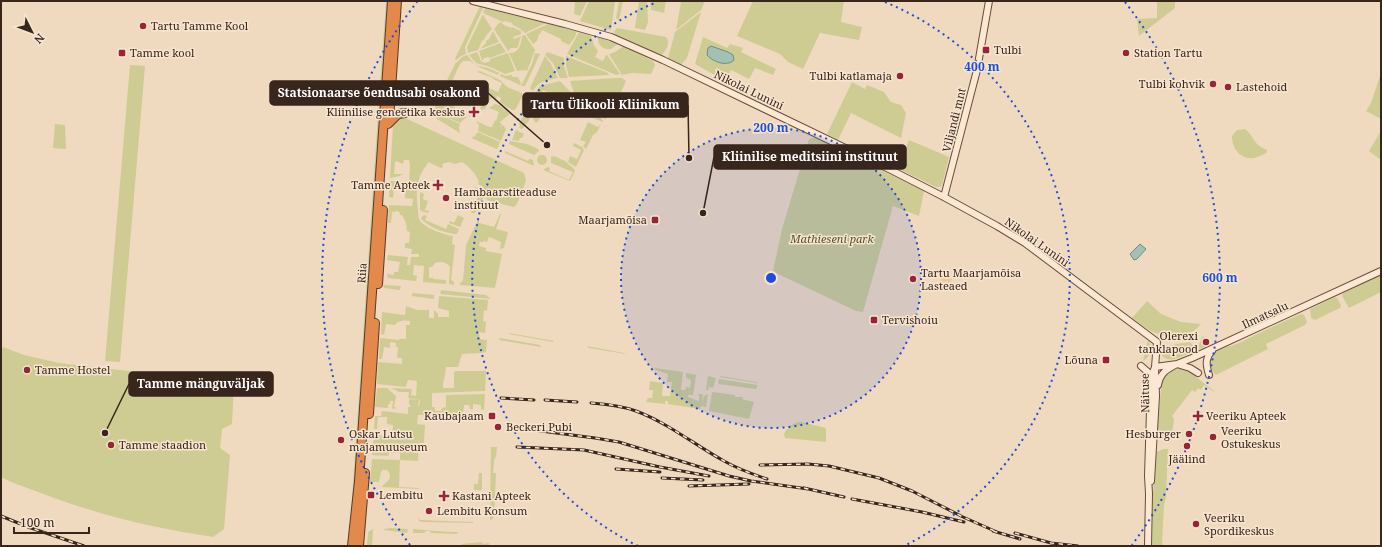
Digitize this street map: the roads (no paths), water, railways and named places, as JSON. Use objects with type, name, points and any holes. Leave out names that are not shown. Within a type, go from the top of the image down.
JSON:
[{"type":"highway","name":"Riia","points":[[352,546],[361,446],[392,1]]},
{"type":"highway","name":"Riia","points":[[359,546],[397,1]]},
{"type":"highway","points":[[388,124],[398,114],[405,113]]},
{"type":"street","name":"Nikolai Lunini","points":[[473,1],[572,26],[623,42],[740,97],[944,197],[998,226],[1025,243],[1157,342],[1154,367]]},
{"type":"street","name":"Viljandi mnt","points":[[944,197],[977,70],[989,1]]},
{"type":"street","name":"Ilmatsalu","points":[[1154,367],[1177,364],[1213,349],[1381,271]]},
{"type":"street","points":[[1209,375],[1207,361],[1208,356],[1213,349]]},
{"type":"street","points":[[1156,396],[1159,379],[1163,372],[1177,364],[1190,368],[1198,373]]},
{"type":"street","points":[[1141,366],[1149,373],[1151,378]]},
{"type":"street","name":"Näituse","points":[[1148,546],[1148,476],[1151,378],[1154,367]]},
{"type":"street","name":"Näituse","points":[[1149,494],[1153,464],[1156,396],[1156,372],[1154,367]]},
{"type":"railway","points":[[501,398],[534,400]]},
{"type":"railway","points":[[545,400],[577,402]]},
{"type":"railway","points":[[591,403],[625,408],[648,416],[729,464],[767,479]]},
{"type":"railway","points":[[533,430],[619,442],[729,476],[751,481],[808,489]]},
{"type":"railway","points":[[517,447],[584,450],[709,476]]},
{"type":"railway","points":[[760,465],[808,464],[829,466],[879,478],[912,491],[963,517],[997,532]]},
{"type":"railway","points":[[616,469],[660,472]]},
{"type":"railway","points":[[662,478],[703,480]]},
{"type":"railway","points":[[689,486],[749,484]]},
{"type":"railway","points":[[804,488],[844,497]]},
{"type":"railway","points":[[852,499],[922,512],[964,522]]},
{"type":"railway","points":[[1,516],[84,546]]},
{"type":"railway","points":[[993,531],[1020,539]]},
{"type":"railway","points":[[1015,533],[1051,543],[1078,546]]},
{"type":"place","name":"Tartu Tamme Kool","points":[[143,26]]},
{"type":"place","name":"Tulbi","points":[[986,50]]},
{"type":"place","name":"Tamme kool","points":[[122,53]]},
{"type":"place","name":"Station Tartu","points":[[1126,53]]},
{"type":"place","name":"Tulbi katlamaja","points":[[900,76]]},
{"type":"place","name":"Tulbi kohvik","points":[[1213,84]]},
{"type":"place","name":"Lastehoid","points":[[1228,87]]},
{"type":"place","name":"Kliinilise geneetika keskus","points":[[474,112]]},
{"type":"place","name":"Statsionaarse õendusabi osakond","points":[[547,145]]},
{"type":"place","name":"Tartu Ülikooli Kliinikum","points":[[689,158]]},
{"type":"place","name":"Tamme Apteek","points":[[438,185]]},
{"type":"place","name":"Hambaarstiteaduse instituut","points":[[446,198]]},
{"type":"place","name":"Kliinilise meditsiini instituut","points":[[703,213]]},
{"type":"place","name":"Maarjamõisa","points":[[655,220]]},
{"type":"place","name":"Tartu Maarjamõisa Lasteaed","points":[[913,279]]},
{"type":"place","name":"Tervishoiu","points":[[874,320]]},
{"type":"place","name":"Olerexi tanklapood","points":[[1206,342]]},
{"type":"place","name":"Lõuna","points":[[1106,360]]},
{"type":"place","name":"Tamme Hostel","points":[[27,370]]},
{"type":"place","name":"Kaubajaam","points":[[492,416]]},
{"type":"place","name":"Veeriku Apteek","points":[[1198,416]]},
{"type":"place","name":"Beckeri Pubi","points":[[498,427]]},
{"type":"place","name":"Tamme mänguväljak","points":[[105,433]]},
{"type":"place","name":"Hesburger","points":[[1189,434]]},
{"type":"place","name":"Veeriku Ostukeskus","points":[[1213,437]]},
{"type":"place","name":"Oskar Lutsu majamuuseum","points":[[341,440]]},
{"type":"place","name":"Tamme staadion","points":[[111,445]]},
{"type":"place","name":"Jäälind","points":[[1187,446]]},
{"type":"place","name":"Lembitu","points":[[371,495]]},
{"type":"place","name":"Kastani Apteek","points":[[444,496]]},
{"type":"place","name":"Lembitu Konsum","points":[[429,511]]},
{"type":"place","name":"Veeriku Spordikeskus","points":[[1196,524]]},
{"type":"park label","name":"Mathieseni park","points":[[832,239]]}]
